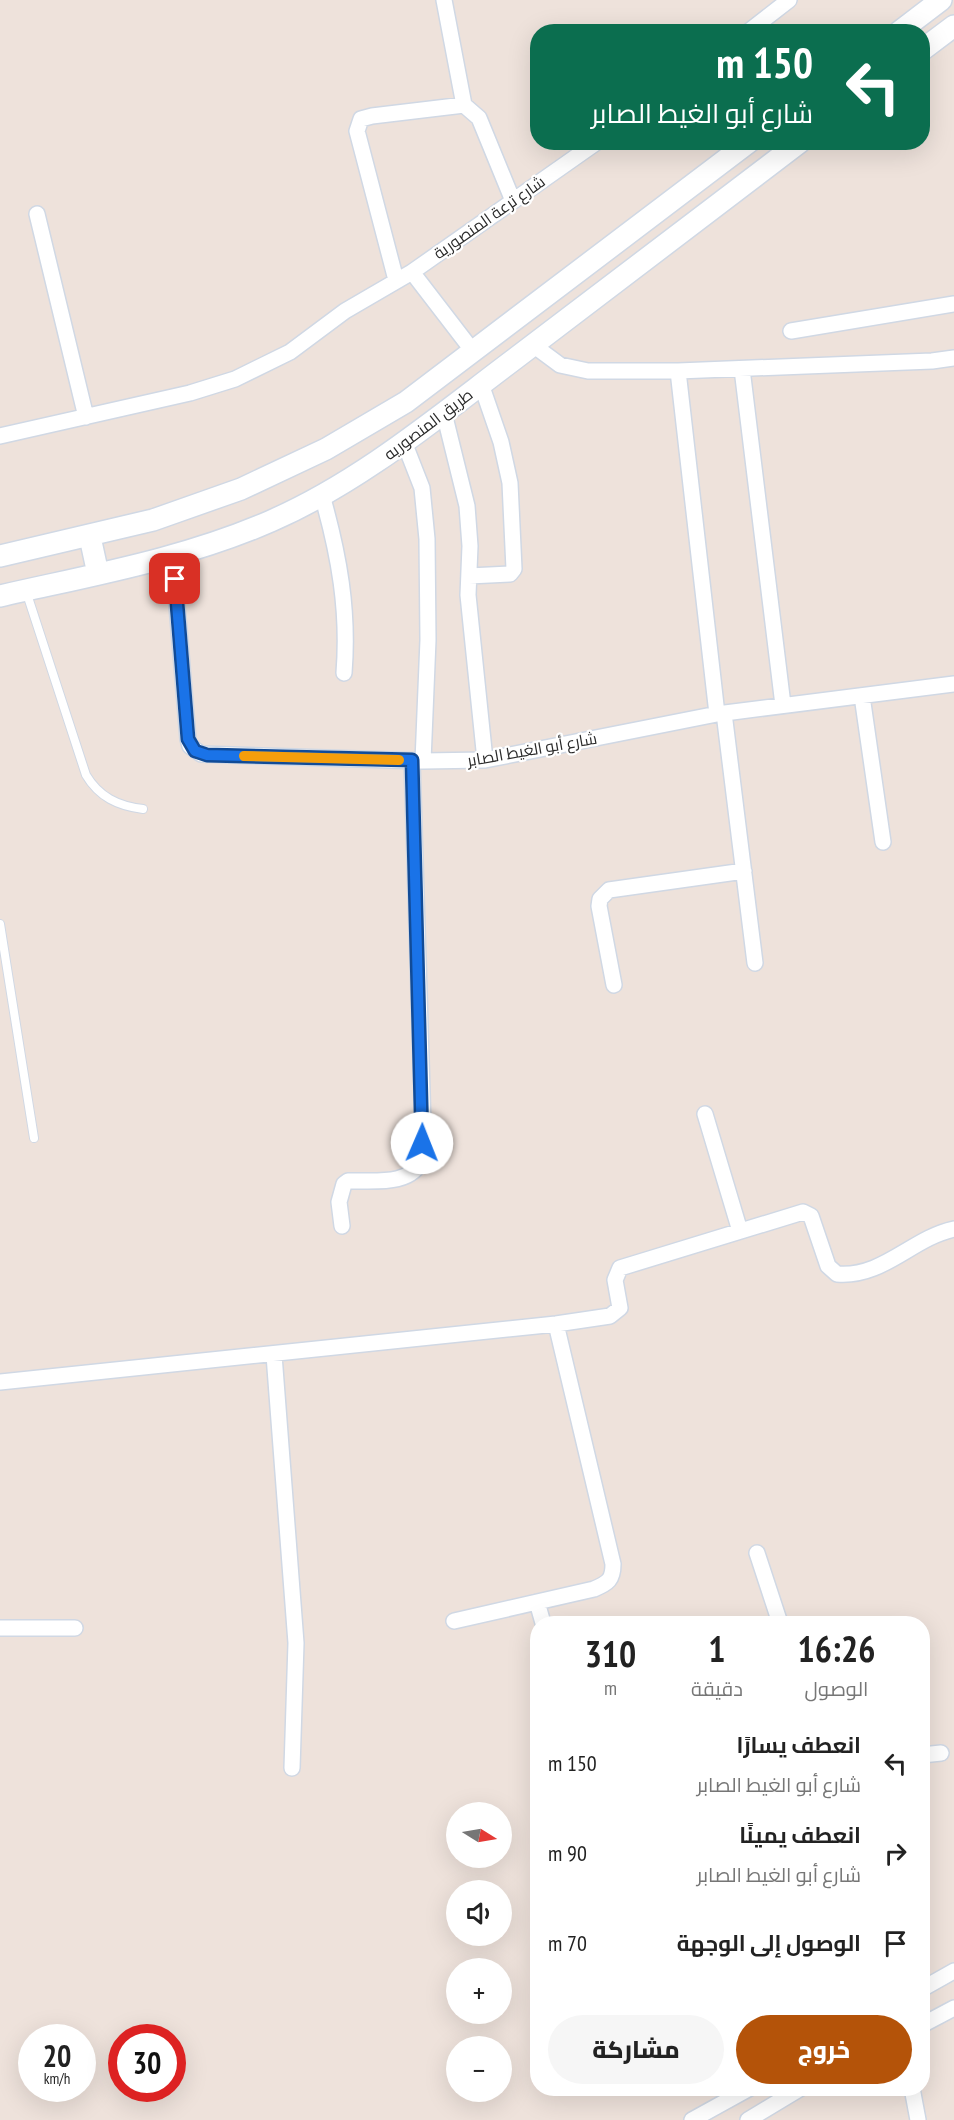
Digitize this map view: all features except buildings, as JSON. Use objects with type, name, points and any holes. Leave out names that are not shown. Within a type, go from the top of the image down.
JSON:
[{"type":"main road","points":[[908,24],[940,0]]},
{"type":"main road","points":[[930,44],[954,26]]},
{"type":"main road","name":"طريق المنصوريه","points":[[0,556],[90,537],[198,506],[284,470],[326,449],[406,402],[468,345],[738,150]]},
{"type":"main road","name":"طريق المنصوريه","points":[[0,596],[173,556],[237,536],[322,495],[444,413],[789,150]]},
{"type":"main road","points":[[90,537],[98,574]]},
{"type":"street","points":[[444,0],[464,105],[479,118],[513,201]]},
{"type":"street","points":[[758,24],[789,0]]},
{"type":"street","points":[[396,280],[357,131],[358,124],[360,119],[372,116],[464,105]]},
{"type":"street","name":"شارع ترعة المنصورية","points":[[0,436],[190,393],[235,379],[290,352],[345,311],[412,272],[586,150]]},
{"type":"street","points":[[37,214],[86,417]]},
{"type":"street","points":[[412,272],[468,345]]},
{"type":"street","points":[[791,331],[954,304]]},
{"type":"street","points":[[533,345],[560,365],[574,370],[742,369],[932,361],[954,358]]},
{"type":"street","points":[[742,369],[783,705]]},
{"type":"street","points":[[678,371],[755,963]]},
{"type":"street","points":[[469,576],[510,574],[514,569],[510,483],[501,442],[481,384]]},
{"type":"street","points":[[444,413],[467,506],[468,595],[485,760]]},
{"type":"street","points":[[342,1227],[339,1202],[344,1184],[348,1181],[404,1177],[413,1172],[421,1160],[423,1125],[418,761],[428,639],[427,539],[422,489],[404,442]]},
{"type":"street","points":[[322,495],[339,556],[347,637],[344,673]]},
{"type":"street","name":"شارع أبو الغيط الصابر","points":[[173,556],[188,739],[195,751],[207,755],[418,761],[485,760],[721,713],[862,696],[919,686],[954,684]]},
{"type":"street","points":[[862,696],[883,842]]},
{"type":"street","points":[[614,985],[599,906],[604,894],[609,890],[744,871]]},
{"type":"street","points":[[705,1114],[740,1231]]},
{"type":"street","points":[[0,1382],[556,1324],[616,1313],[621,1301],[616,1274],[625,1265],[807,1213],[812,1220],[828,1266],[832,1271],[844,1275],[888,1263],[929,1236],[954,1229]]},
{"type":"street","points":[[454,1621],[594,1589],[608,1583],[613,1574],[613,1564],[556,1324]]},
{"type":"street","points":[[274,1355],[296,1643],[292,1768]]},
{"type":"street","points":[[757,1553],[778,1616]]},
{"type":"street","points":[[537,1602],[541,1616]]},
{"type":"street","points":[[0,1628],[75,1628]]},
{"type":"street","points":[[930,1754],[941,1753]]},
{"type":"street","points":[[930,1982],[954,1971]]},
{"type":"street","points":[[930,2021],[954,2008]]},
{"type":"street","points":[[692,2120],[736,2096]]},
{"type":"street","points":[[748,2120],[788,2096]]},
{"type":"street","points":[[914,2096],[918,2120]]},
{"type":"lane","points":[[26,590],[86,775],[93,786],[108,799],[126,807],[143,809]]},
{"type":"lane","points":[[0,924],[34,1138]]},
{"type":"slow traffic","points":[[244,756],[399,760]]},
{"type":"route","points":[[175,579],[188,739],[195,751],[207,755],[412,760],[422,1143]]}]
